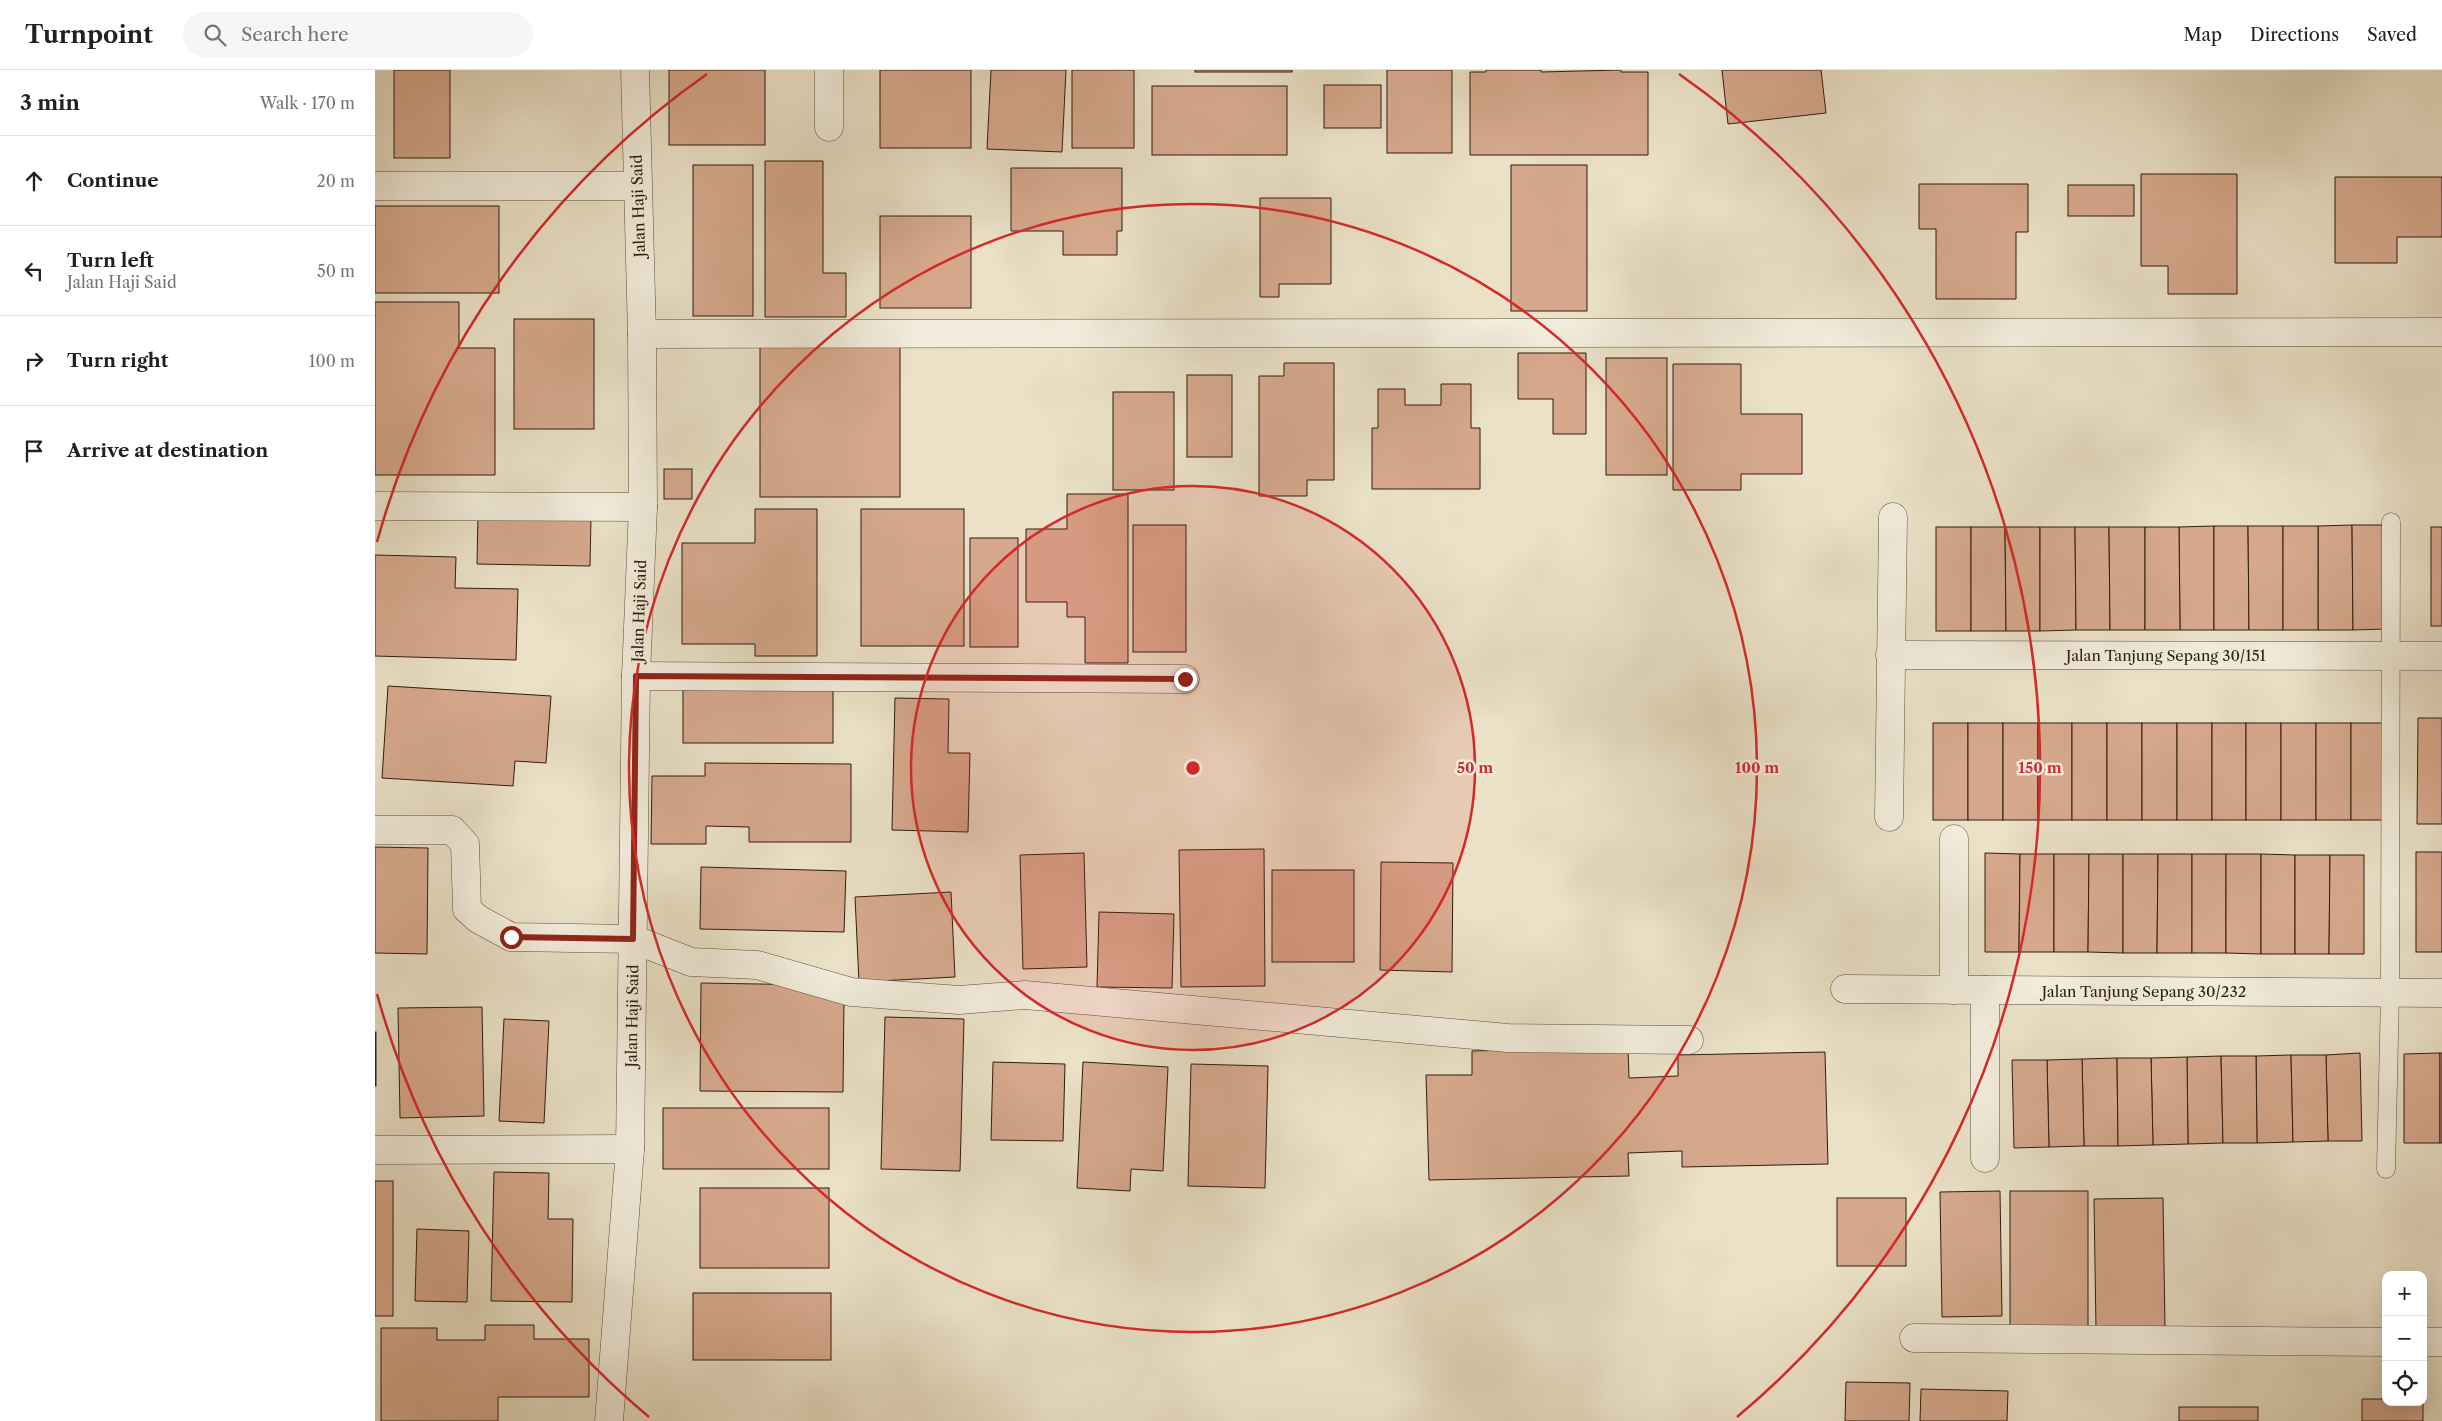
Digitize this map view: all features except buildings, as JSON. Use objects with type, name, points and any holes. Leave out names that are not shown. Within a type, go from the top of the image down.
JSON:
[{"type":"street","name":"Jalan Haji Said","points":[[609,1421],[630,1150],[636,676],[643,507],[642,334],[635,70]]},
{"type":"street","points":[[829,70],[829,127]]},
{"type":"street","points":[[375,186],[637,186]]},
{"type":"street","points":[[642,334],[2442,332]]},
{"type":"street","points":[[375,506],[643,507]]},
{"type":"street","points":[[1889,818],[1893,517]]},
{"type":"street","name":"Jalan Tanjung Sepang 30/151","points":[[1890,655],[2442,656]]},
{"type":"street","points":[[636,676],[1185,679]]},
{"type":"street","points":[[375,830],[452,830],[465,844],[467,909],[478,919],[511,937],[633,939],[691,962],[757,965],[851,992],[959,1000],[1025,995],[1508,1038],[1689,1040]]},
{"type":"street","points":[[1954,839],[1954,990]]},
{"type":"street","name":"Jalan Tanjung Sepang 30/232","points":[[1845,989],[2442,993]]},
{"type":"street","points":[[1985,990],[1985,1158]]},
{"type":"street","points":[[375,1150],[630,1150]]},
{"type":"street","points":[[1914,1338],[2382,1342]]},
{"type":"street","points":[[2427,1342],[2442,1342]]},
{"type":"lane","points":[[2386,1169],[2391,993],[2391,522]]},
{"type":"route","points":[[511,937],[633,939],[636,676],[1185,679]]}]
